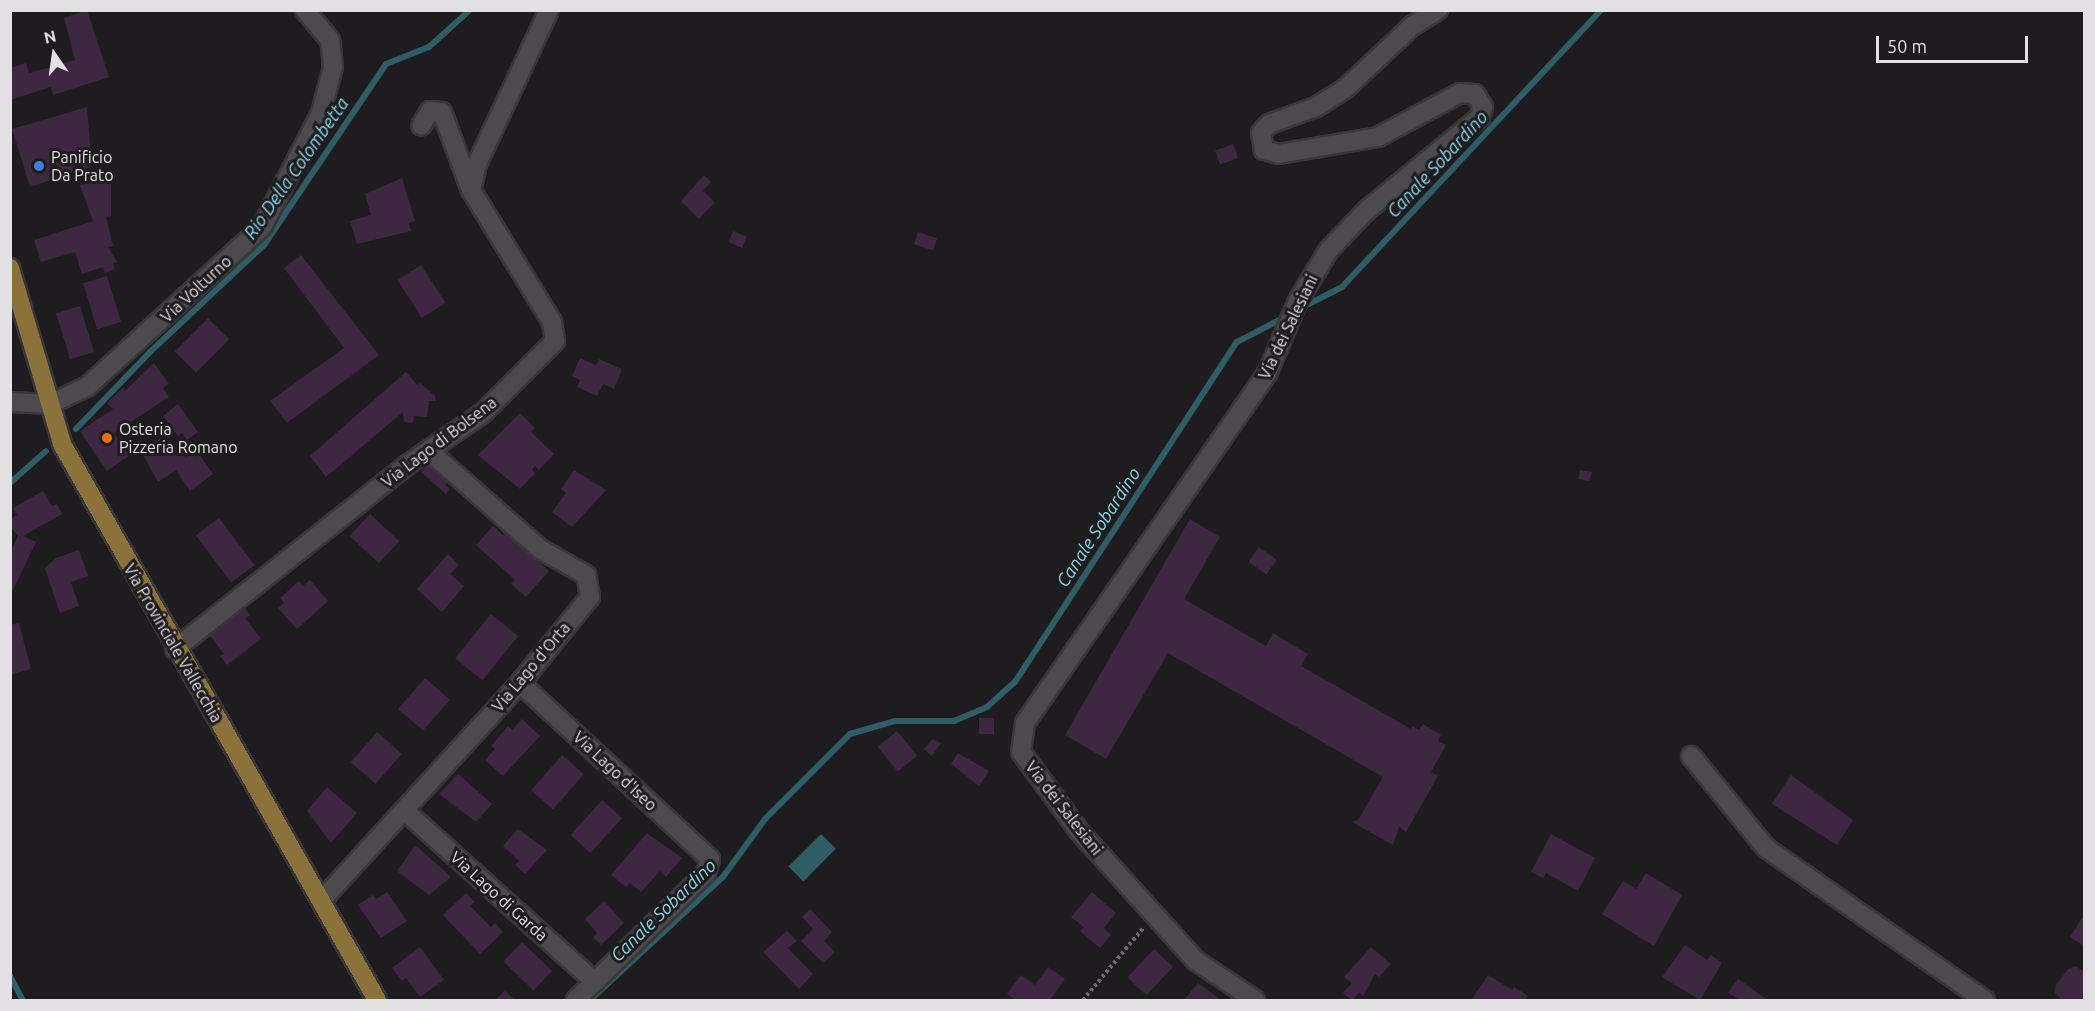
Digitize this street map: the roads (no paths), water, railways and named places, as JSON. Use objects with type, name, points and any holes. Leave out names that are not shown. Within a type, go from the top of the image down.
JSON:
[{"type":"main road","name":"Via Provinciale Vallecchia","points":[[10,268],[62,444],[175,649],[322,900],[377,1000]]},
{"type":"street","name":"Via Volturno","points":[[50,404],[88,386],[262,227],[321,113],[333,67],[330,40],[305,10]]},
{"type":"street","points":[[471,190],[477,164],[549,10]]},
{"type":"street","name":"Via dei Salesiani","points":[[1255,1000],[1196,961],[1153,916],[1041,782],[1021,752],[1025,723],[1267,374],[1298,301],[1328,251],[1366,211],[1480,117],[1482,102],[1475,94],[1460,93],[1378,137],[1279,154],[1264,150],[1261,133],[1269,124],[1316,107],[1345,89],[1412,26],[1438,10]]},
{"type":"street","name":"Via Lago di Bolsena","points":[[175,649],[407,465],[430,452],[483,413],[555,341],[552,322],[471,190],[442,112],[430,111],[424,115],[421,126]]},
{"type":"street","points":[[10,402],[50,404]]},
{"type":"street","name":"Via Lago d'Orta","points":[[322,900],[520,683],[590,597],[590,583],[586,575],[540,549],[430,452]]},
{"type":"street","name":"Via Lago d'Iseo","points":[[520,683],[710,860],[706,873],[595,982]]},
{"type":"street","points":[[1691,756],[1766,848],[1985,1000]]},
{"type":"street","name":"Via Lago di Garda","points":[[404,810],[595,982]]},
{"type":"street","points":[[576,1000],[595,982]]},
{"type":"water","points":[[821,834],[836,849],[803,881],[788,867]]},
{"type":"waterway","name":"Rio Della Colombetta","points":[[76,429],[150,352],[264,245],[386,64],[429,47],[470,10]]},
{"type":"waterway","name":"Canale Sobardino","points":[[1301,308],[1342,287],[1601,10]]},
{"type":"waterway","name":"Canale Sobardino","points":[[590,1000],[723,877],[765,819],[850,734],[895,721],[954,721],[987,707],[1015,682],[1237,342],[1287,316]]},
{"type":"waterway","name":"Rio Della Colombetta","points":[[10,483],[46,451]]},
{"type":"waterway","name":"Rio Della Colombetta","points":[[10,976],[23,1000]]},
{"type":"place","name":"Panificio Da Prato","points":[[39,166]]},
{"type":"place","name":"Osteria Pizzeria Romano","points":[[107,438]]}]
